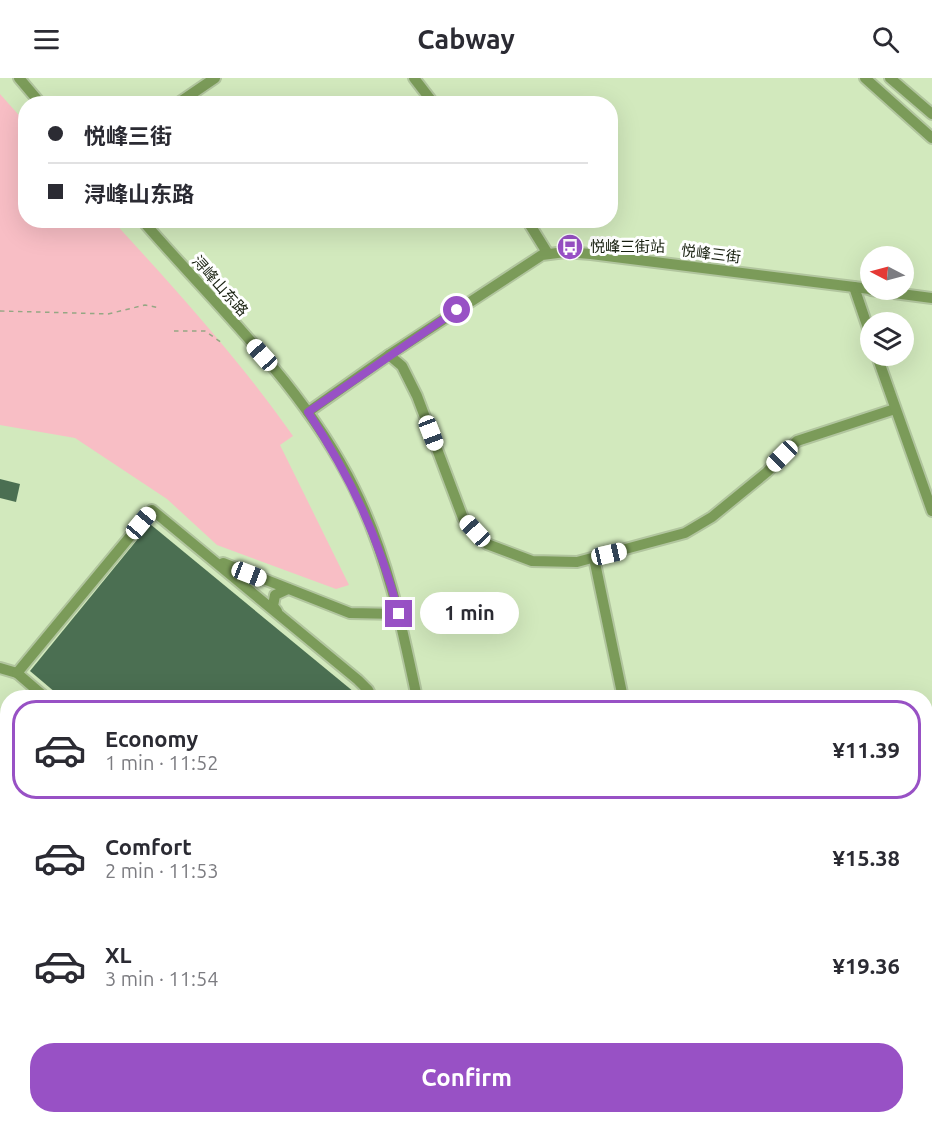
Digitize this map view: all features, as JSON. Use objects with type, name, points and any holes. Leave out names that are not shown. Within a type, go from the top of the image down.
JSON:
[{"type":"street","points":[[19,78],[34,96]]},
{"type":"street","points":[[189,96],[215,78]]},
{"type":"street","points":[[414,78],[428,96]]},
{"type":"street","points":[[865,78],[932,138]]},
{"type":"street","points":[[890,78],[932,114]]},
{"type":"street","name":"浔峰山东路","points":[[149,228],[262,355],[308,412],[336,455],[363,506],[382,556],[399,614],[415,690]]},
{"type":"street","points":[[308,412],[490,288],[548,254],[532,228]]},
{"type":"street","name":"悦峰三街","points":[[548,254],[591,254],[860,288]]},
{"type":"street","points":[[854,287],[863,312]]},
{"type":"street","name":"悦峰三街","points":[[914,295],[932,298]]},
{"type":"street","points":[[389,355],[402,366],[417,396],[463,518],[487,544],[532,561],[577,562],[685,533],[712,517],[767,472],[797,441],[895,409]]},
{"type":"street","points":[[880,366],[932,511]]},
{"type":"street","points":[[17,673],[152,510],[368,690]]},
{"type":"street","points":[[594,558],[621,690]]},
{"type":"street","points":[[212,559],[350,613],[399,614]]},
{"type":"street","points":[[279,614],[273,606],[275,594],[288,589]]},
{"type":"street","points":[[0,668],[17,673],[37,690]]},
{"type":"path","points":[[0,311],[108,314],[145,305],[160,308]]},
{"type":"path","points":[[174,331],[205,332],[222,343]]},
{"type":"shaded area","points":[[0,94],[18,114],[18,228],[119,228],[229,352],[293,436],[280,445],[349,585],[336,589],[217,545],[167,499],[75,438],[0,425]]},
{"type":"building","points":[[0,479],[20,484],[16,502],[0,498]]},
{"type":"building","points":[[150,524],[352,690],[53,690],[30,671]]},
{"type":"place","name":"悦峰三街站","points":[[570,247]]},
{"type":"route","points":[[399,614],[377,540],[363,506],[336,455],[308,412],[457,310]]}]
